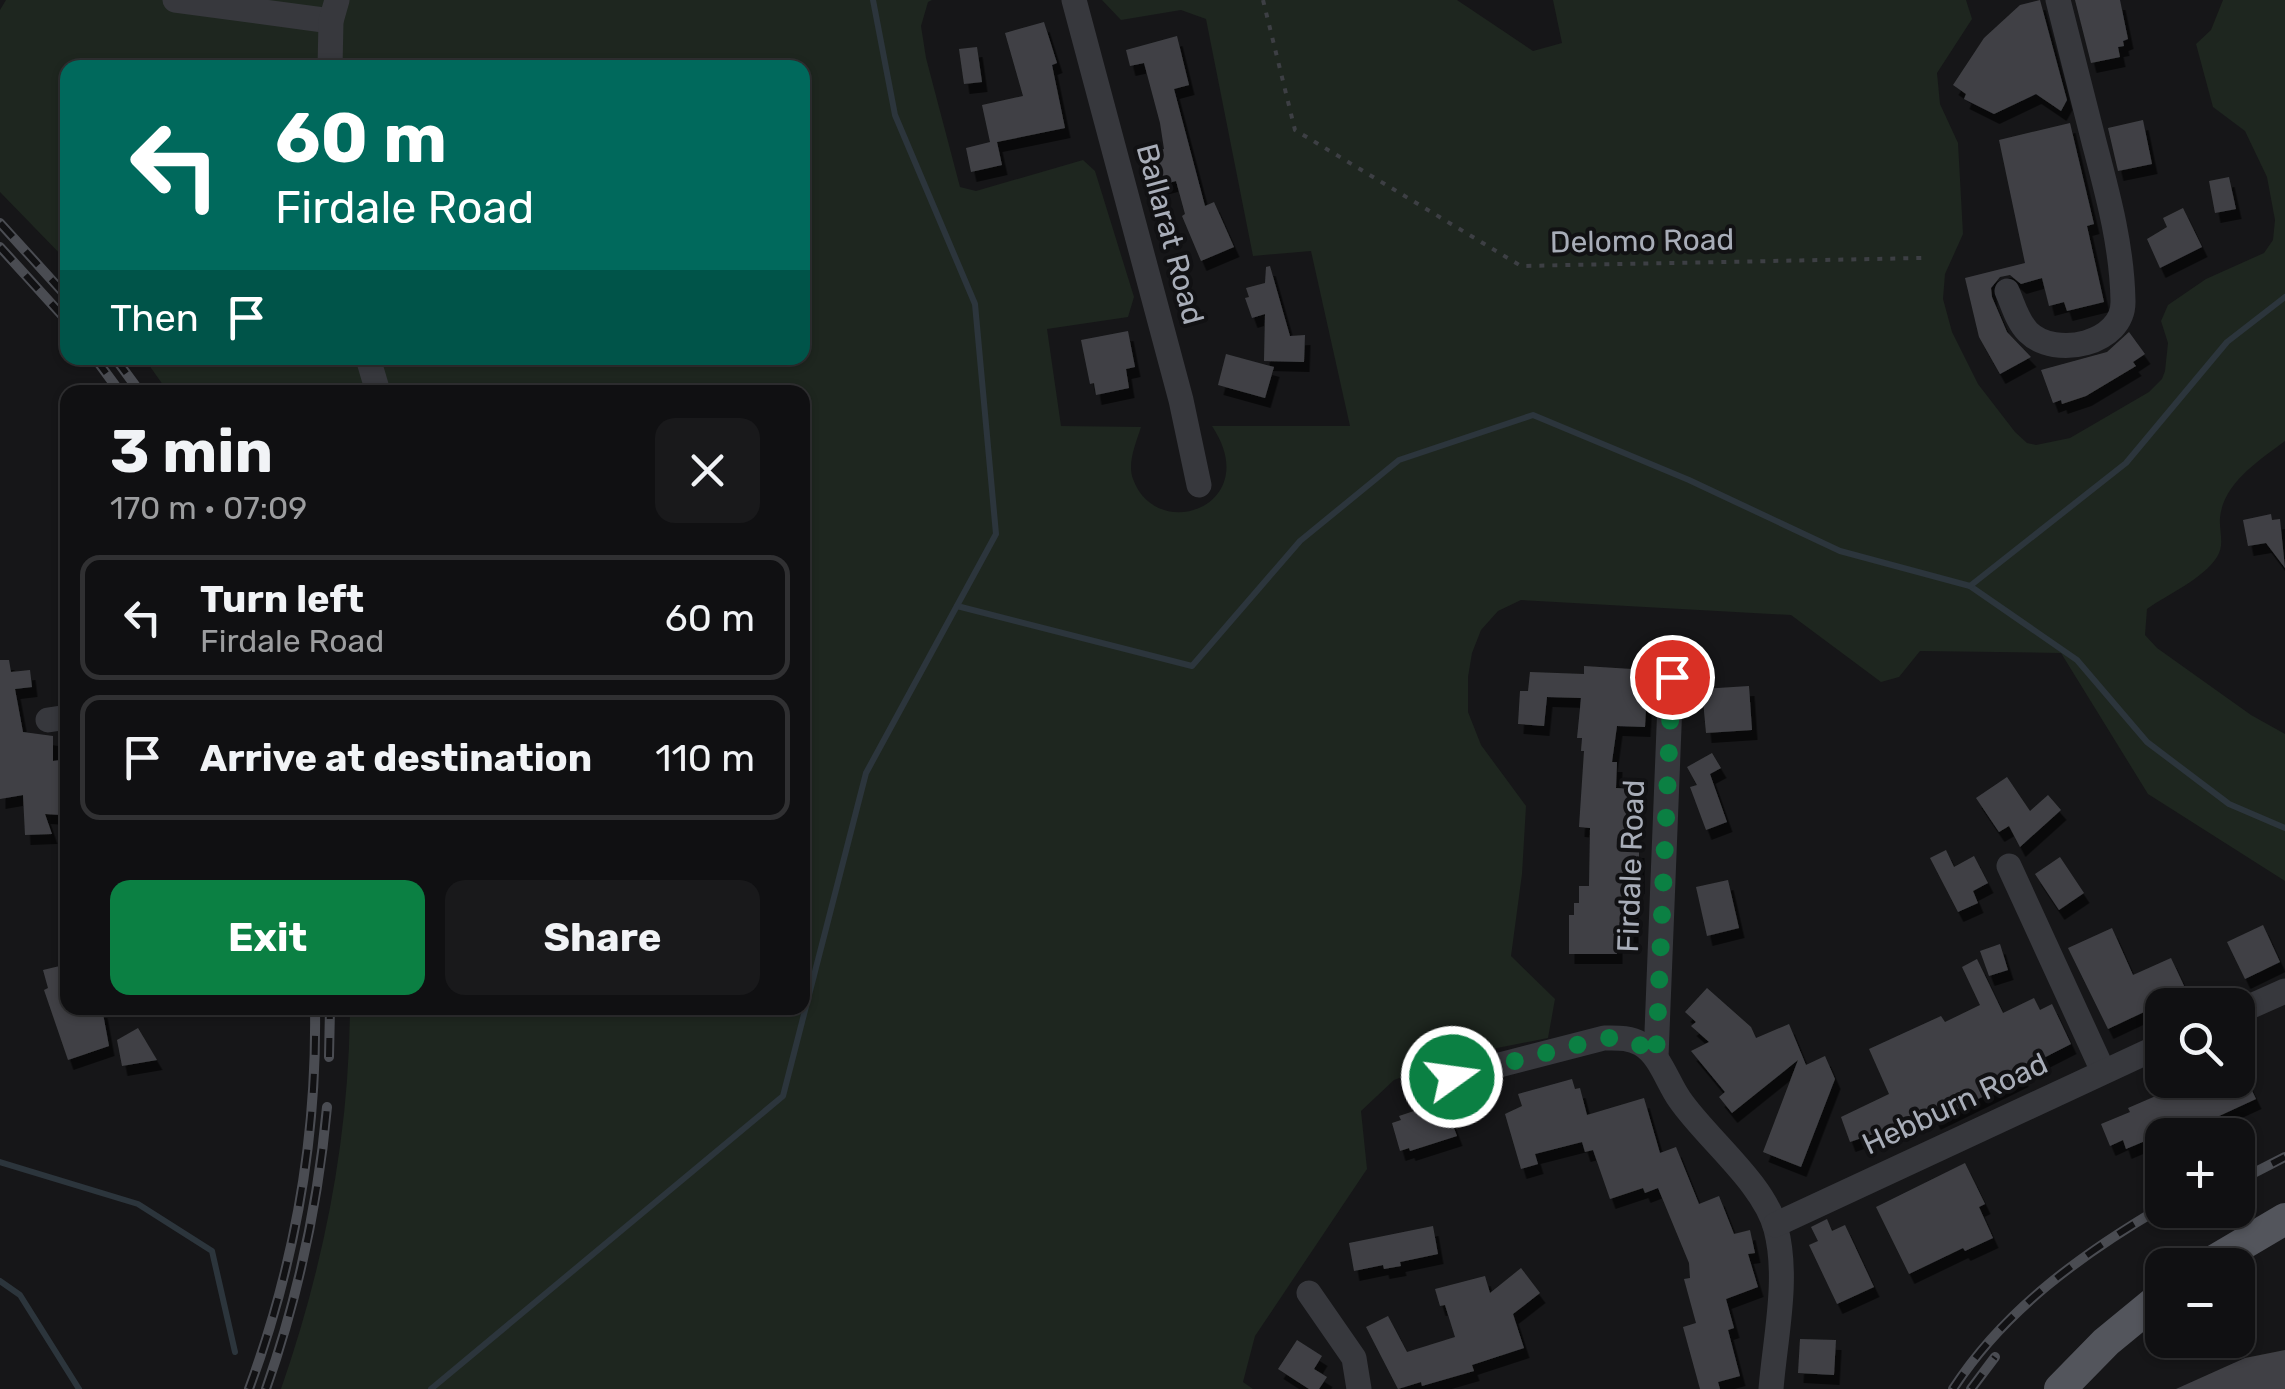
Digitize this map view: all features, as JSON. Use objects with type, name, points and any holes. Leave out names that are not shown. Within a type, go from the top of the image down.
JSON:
[{"type":"main road","points":[[2236,1248],[2285,1219]]},
{"type":"main road","points":[[2060,1389],[2106,1342],[2145,1310]]},
{"type":"street","points":[[175,0],[334,11],[331,60]]},
{"type":"street","name":"Ballarat Road","points":[[1074,0],[1199,485]]},
{"type":"street","points":[[2007,291],[2026,331],[2057,346],[2080,345],[2111,330],[2121,318],[2124,305],[2116,226],[2058,0]]},
{"type":"street","name":"Firdale Road","points":[[1656,1057],[1672,677]]},
{"type":"street","points":[[2009,866],[2104,1071]]},
{"type":"street","points":[[2255,1004],[2285,991]]},
{"type":"street","points":[[1452,1077],[1604,1038],[1625,1037],[1642,1044],[1656,1057],[1686,1108],[1750,1184],[1775,1225],[1781,1278],[1771,1389]]},
{"type":"street","name":"Hebburn Road","points":[[1775,1225],[2145,1053]]},
{"type":"street","points":[[1309,1293],[1354,1358],[1359,1389]]},
{"type":"path","name":"Delomo Road","points":[[1263,0],[1295,130],[1521,266],[1922,258]]},
{"type":"shaded area","points":[[6,0],[932,0],[921,26],[960,187],[976,191],[1083,160],[1095,171],[1134,297],[1128,317],[1047,329],[1061,426],[1141,427],[1132,460],[1133,479],[1145,499],[1163,510],[1183,512],[1201,507],[1217,495],[1225,477],[1225,454],[1212,426],[1350,426],[1311,251],[1253,256],[1206,19],[1181,10],[1121,20],[1102,0],[1457,0],[1533,51],[1562,43],[1553,0],[1966,0],[1972,19],[1937,73],[1940,104],[1958,143],[1963,234],[1945,274],[1943,299],[1952,332],[1978,384],[2015,432],[2027,443],[2036,445],[2070,438],[2149,392],[2165,371],[2168,343],[2161,321],[2168,305],[2206,279],[2264,253],[2273,240],[2275,220],[2267,177],[2245,131],[2213,107],[2196,44],[2211,30],[2223,0],[2285,0],[2285,441],[2235,483],[2223,505],[2217,557],[2194,579],[2147,609],[2145,635],[2157,648],[2251,715],[2285,734],[2285,881],[2148,794],[2061,653],[1920,651],[1899,677],[1881,682],[1791,615],[1521,600],[1498,611],[1481,630],[1468,677],[1468,712],[1481,745],[1526,806],[1511,956],[1555,999],[1548,1038],[1457,1056],[1394,1080],[1361,1111],[1367,1169],[1255,1336],[1243,1382],[1253,1389],[281,1389],[310,1296],[331,1201],[345,1105],[350,1015],[810,1015],[810,385],[163,385],[149,365],[810,365],[810,60],[60,60],[60,254],[0,192],[0,10]]},
{"type":"building","points":[[2040,0],[2067,100],[2061,111],[2036,94],[1994,114],[1964,99],[1966,94],[1953,85],[1984,38],[2020,5]]},
{"type":"building","points":[[2075,0],[2120,0],[2128,39],[2118,47],[2120,57],[2091,63]]},
{"type":"building","points":[[1044,22],[1057,63],[1052,65],[1065,128],[997,142],[1002,165],[971,172],[966,148],[990,142],[982,105],[1023,96],[1005,33]]},
{"type":"building","points":[[1177,36],[1189,85],[1174,89],[1205,206],[1214,202],[1234,247],[1201,261],[1182,216],[1185,214],[1176,181],[1161,185],[1156,151],[1164,149],[1144,63],[1130,66],[1126,50]]},
{"type":"building","points":[[977,47],[982,82],[964,84],[959,49]]},
{"type":"building","points":[[2143,120],[2152,164],[2118,171],[2108,128]]},
{"type":"building","points":[[2070,123],[2094,224],[2087,226],[2104,302],[2067,311],[2064,302],[2049,306],[2042,278],[2021,284],[2010,275],[2000,277],[1991,288],[1992,297],[2007,332],[2031,357],[2000,374],[1979,337],[1965,278],[2025,263],[1999,140]]},
{"type":"building","points":[[2229,177],[2236,209],[2215,213],[2209,181]]},
{"type":"building","points":[[2183,208],[2202,247],[2160,268],[2147,239],[2167,227],[2163,218]]},
{"type":"building","points":[[1270,266],[1290,336],[1305,335],[1304,362],[1264,361],[1265,314],[1252,318],[1245,298],[1249,297],[1246,288],[1265,283],[1266,267]]},
{"type":"building","points":[[1128,331],[1135,367],[1126,369],[1129,388],[1096,395],[1081,340]]},
{"type":"building","points":[[2129,332],[2145,354],[2133,362],[2136,366],[2086,396],[2053,403],[2041,370],[2107,352]]},
{"type":"building","points":[[1226,354],[1274,367],[1265,398],[1218,385]]},
{"type":"building","points":[[2271,514],[2272,520],[2280,519],[2285,568],[2266,543],[2248,546],[2243,520]]},
{"type":"building","points":[[0,660],[9,660],[11,672],[30,670],[32,687],[15,689],[23,732],[53,736],[53,761],[60,760],[60,815],[45,814],[52,834],[25,835],[23,795],[0,799]]},
{"type":"building","points":[[1584,666],[1648,670],[1645,727],[1617,726],[1612,762],[1617,762],[1616,788],[1634,789],[1632,848],[1639,848],[1639,884],[1633,884],[1633,942],[1617,942],[1617,954],[1569,954],[1569,915],[1574,915],[1574,903],[1579,903],[1579,886],[1589,886],[1590,828],[1579,827],[1584,751],[1582,738],[1577,738],[1581,698],[1547,697],[1544,726],[1518,724],[1520,691],[1528,691],[1530,672],[1584,674]]},
{"type":"building","points":[[1749,686],[1752,730],[1706,733],[1702,689]]},
{"type":"building","points":[[1712,753],[1721,768],[1710,774],[1727,822],[1706,830],[1690,787],[1697,785],[1687,767]]},
{"type":"building","points":[[2007,777],[2030,811],[2048,795],[2061,810],[2020,847],[2009,826],[1999,832],[1976,798]]},
{"type":"building","points":[[1946,850],[1954,867],[1974,856],[1988,883],[1973,891],[1978,903],[1958,912],[1930,858]]},
{"type":"building","points":[[2060,857],[2084,893],[2059,910],[2035,874]]},
{"type":"building","points":[[1728,880],[1739,928],[1707,936],[1696,887]]},
{"type":"building","points":[[2263,925],[2280,962],[2245,979],[2227,942]]},
{"type":"building","points":[[2112,928],[2133,975],[2171,958],[2185,988],[2145,988],[2145,1012],[2108,1029],[2068,948]]},
{"type":"building","points":[[2000,944],[2008,970],[1989,976],[1980,951]]},
{"type":"building","points":[[1977,959],[2003,1013],[2034,998],[2040,1010],[2052,1004],[2071,1044],[2020,1070],[2023,1077],[1935,1120],[1931,1111],[1882,1137],[1879,1132],[1850,1142],[1841,1117],[1889,1094],[1869,1049],[1941,1016],[1945,1022],[1980,1005],[1962,967]]},
{"type":"building","points":[[60,966],[60,1015],[103,1015],[109,1046],[68,1060],[44,990],[48,988],[43,970]]},
{"type":"building","points":[[1707,988],[1751,1027],[1756,1038],[1789,1024],[1806,1065],[1825,1056],[1835,1079],[1801,1167],[1763,1152],[1798,1060],[1732,1113],[1719,1097],[1725,1092],[1691,1051],[1709,1042],[1691,1026],[1696,1022],[1685,1012]]},
{"type":"building","points":[[138,1028],[157,1060],[122,1066],[117,1040]]},
{"type":"building","points":[[1572,1079],[1575,1089],[1580,1088],[1587,1115],[1644,1098],[1660,1153],[1676,1147],[1699,1204],[1719,1196],[1734,1234],[1750,1230],[1755,1253],[1748,1254],[1758,1287],[1726,1299],[1734,1328],[1728,1330],[1740,1376],[1718,1382],[1720,1389],[1700,1389],[1683,1327],[1696,1323],[1684,1279],[1690,1278],[1689,1263],[1658,1188],[1645,1193],[1643,1188],[1610,1199],[1593,1150],[1585,1152],[1582,1142],[1535,1154],[1538,1164],[1521,1169],[1505,1114],[1522,1106],[1518,1094]]},
{"type":"building","points":[[2151,1098],[2256,1099],[2215,1118],[2145,1118],[2145,1141],[2126,1149],[2123,1140],[2110,1146],[2101,1124],[2130,1112],[2128,1108]]},
{"type":"building","points":[[1444,1101],[1457,1136],[1400,1151],[1392,1123],[1401,1120],[1399,1116]]},
{"type":"building","points":[[1965,1163],[1985,1204],[1979,1207],[1993,1238],[1909,1274],[1876,1207]]},
{"type":"building","points":[[1827,1219],[1832,1231],[1845,1225],[1874,1287],[1837,1304],[1809,1245],[1818,1241],[1811,1227]]},
{"type":"building","points":[[1433,1226],[1438,1254],[1400,1262],[1401,1266],[1354,1271],[1349,1243]]},
{"type":"building","points":[[1521,1268],[1540,1293],[1513,1314],[1524,1348],[1472,1365],[1474,1371],[1398,1389],[1366,1327],[1388,1316],[1407,1352],[1455,1337],[1445,1305],[1440,1306],[1435,1289],[1485,1276],[1490,1293]]},
{"type":"building","points":[[1800,1339],[1836,1340],[1834,1375],[1798,1373]]},
{"type":"building","points":[[1297,1340],[1322,1356],[1314,1369],[1327,1377],[1319,1389],[1309,1389],[1278,1369]]},
{"type":"building","points":[[2285,1350],[2285,1389],[2176,1389],[2245,1358]]},
{"type":"waterway","points":[[810,991],[866,773],[996,534],[975,304],[895,115],[873,0]]},
{"type":"waterway","points":[[957,606],[1192,666],[1300,541],[1399,460],[1533,415],[1689,480],[1840,551],[1970,586],[2126,463],[2227,342],[2285,297]]},
{"type":"waterway","points":[[1970,586],[2077,660],[2147,742],[2229,804],[2285,828]]},
{"type":"waterway","points":[[431,1389],[783,1096],[804,1015]]},
{"type":"waterway","points":[[0,1162],[138,1204],[212,1251],[235,1352]]},
{"type":"waterway","points":[[0,1281],[20,1295],[79,1389]]},
{"type":"railway","points":[[0,223],[60,289]]},
{"type":"railway","points":[[0,247],[60,313]]},
{"type":"railway","points":[[100,365],[115,385]]},
{"type":"railway","points":[[120,365],[135,385]]},
{"type":"railway","points":[[249,1389],[279,1296],[300,1202],[312,1105],[315,1015]]},
{"type":"railway","points":[[329,1057],[330,1015]]},
{"type":"railway","points":[[266,1389],[305,1250],[327,1107]]},
{"type":"railway","points":[[2255,1172],[2285,1157]]},
{"type":"railway","points":[[1953,1389],[1973,1360],[2020,1309],[2074,1264],[2145,1218]]},
{"type":"railway","points":[[1971,1389],[1995,1357]]},
{"type":"route","points":[[1452,1077],[1604,1038],[1625,1037],[1642,1044],[1656,1057],[1672,677]]}]
